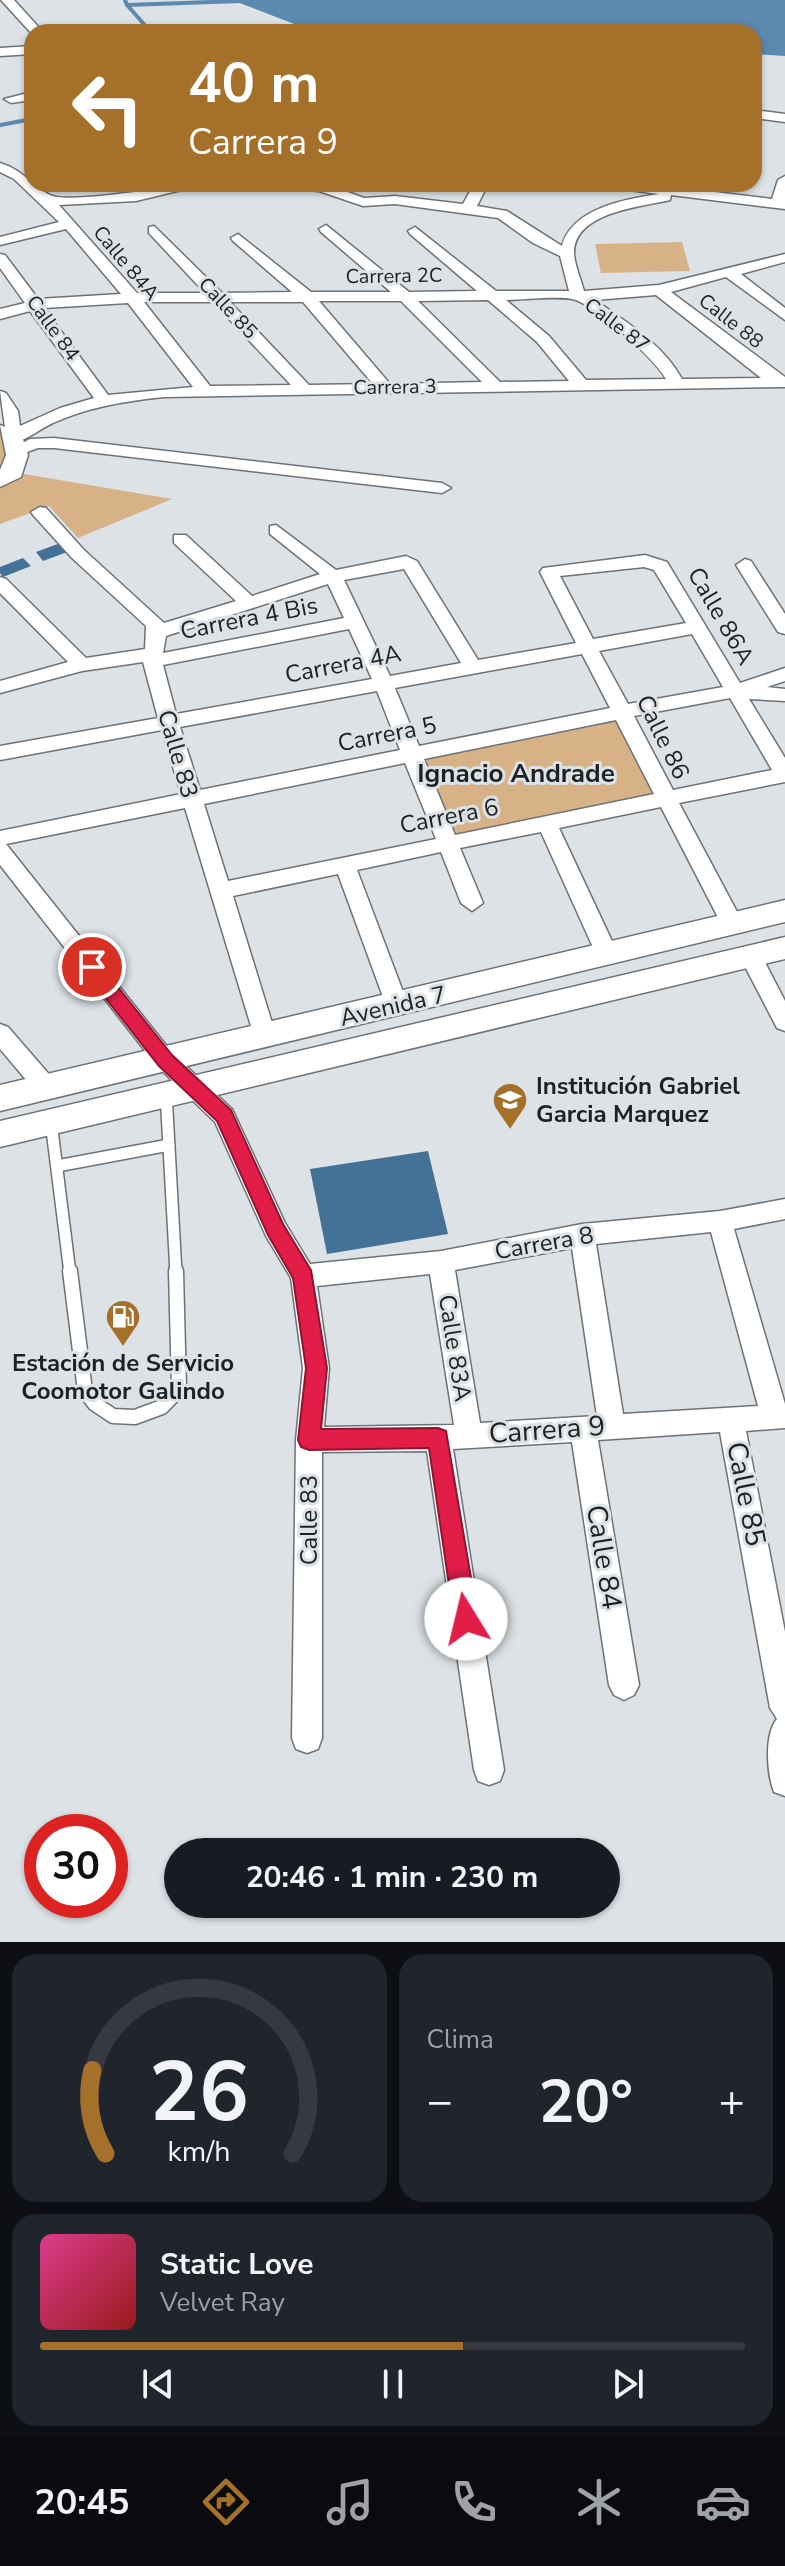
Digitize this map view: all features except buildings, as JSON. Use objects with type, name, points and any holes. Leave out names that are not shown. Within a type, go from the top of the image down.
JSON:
[{"type":"main road","points":[[0,480],[13,472],[10,440]]},
{"type":"main road","name":"Avenida 7","points":[[0,1098],[785,911]]},
{"type":"main road","name":"Avenida 7","points":[[0,1134],[785,948]]},
{"type":"street","points":[[7,0],[31,24]]},
{"type":"street","points":[[0,22],[26,17]]},
{"type":"street","points":[[0,52],[24,50]]},
{"type":"street","points":[[11,99],[24,97]]},
{"type":"street","points":[[762,115],[785,118]]},
{"type":"street","name":"Calle 84A","points":[[6,168],[24,182]]},
{"type":"street","points":[[713,192],[781,205],[785,180]]},
{"type":"street","name":"Calle 84A","points":[[36,192],[132,298],[204,390]]},
{"type":"street","points":[[47,201],[136,197],[160,192]]},
{"type":"street","points":[[337,192],[363,202],[395,200],[502,214],[538,240],[567,254],[567,245],[578,228],[603,213],[640,201],[692,192]]},
{"type":"street","points":[[395,200],[399,192]]},
{"type":"street","points":[[468,209],[477,192]]},
{"type":"street","points":[[0,241],[67,224]]},
{"type":"street","points":[[326,229],[406,297],[493,384]]},
{"type":"street","name":"Calle 85","points":[[154,230],[302,387]]},
{"type":"street","points":[[415,231],[543,339],[580,383]]},
{"type":"street","points":[[238,238],[308,298],[385,388]]},
{"type":"street","name":"Calle 87","points":[[567,254],[577,294],[642,341],[665,363],[678,386]]},
{"type":"street","name":"Calle 84","points":[[0,258],[37,304],[103,400]]},
{"type":"street","name":"Carrera 2C","points":[[0,314],[37,304],[132,298],[621,295],[659,290],[785,258]]},
{"type":"street","points":[[730,273],[785,315]]},
{"type":"street","name":"Calle 88","points":[[659,290],[781,382]]},
{"type":"street","name":"Carrera 3","points":[[10,440],[36,425],[103,400],[204,390],[580,383],[678,386],[781,382]]},
{"type":"street","points":[[0,396],[10,411],[10,440],[442,488]]},
{"type":"street","points":[[40,512],[78,554],[155,624],[157,632],[333,576],[400,561],[411,565],[473,667]]},
{"type":"street","points":[[276,530],[333,576],[383,682],[472,903]]},
{"type":"street","points":[[180,539],[250,604]]},
{"type":"street","name":"Calle 86","points":[[661,566],[645,561],[549,572],[732,923]]},
{"type":"street","points":[[745,565],[785,628]]},
{"type":"street","name":"Calle 86A","points":[[661,566],[785,775]]},
{"type":"street","points":[[0,583],[82,665]]},
{"type":"street","name":"Carrera 4 Bis","points":[[152,658],[355,622]]},
{"type":"street","name":"Carrera 4A","points":[[0,753],[696,627]]},
{"type":"street","name":"Calle 83","points":[[157,632],[152,658],[169,724],[265,1036]]},
{"type":"street","points":[[0,687],[82,665],[152,658]]},
{"type":"street","points":[[735,691],[785,674]]},
{"type":"street","name":"Carrera 5","points":[[0,838],[190,797],[735,691],[785,695]]},
{"type":"street","name":"Carrera 6","points":[[219,891],[785,775]]},
{"type":"street","points":[[547,823],[607,954]]},
{"type":"street","name":"Calle 83","points":[[0,850],[165,1060],[179,1090],[224,1116],[275,1229],[303,1276],[316,1368],[309,1440],[307,1738]]},
{"type":"street","points":[[344,863],[397,1005]]},
{"type":"street","points":[[751,957],[785,1022]]},
{"type":"street","points":[[0,1033],[46,1087]]},
{"type":"street","name":"Carrera 8","points":[[303,1276],[441,1262],[582,1235],[720,1221],[785,1209]]},
{"type":"street","name":"Calle 85","points":[[720,1221],[780,1416]]},
{"type":"street","points":[[582,1235],[612,1425]]},
{"type":"street","name":"Calle 83A","points":[[441,1262],[469,1434]]},
{"type":"street","name":"Carrera 9","points":[[309,1440],[438,1438],[780,1416]]},
{"type":"street","name":"Calle 85","points":[[731,1421],[785,1708]]},
{"type":"street","name":"Calle 84","points":[[583,1428],[624,1685]]},
{"type":"street","points":[[438,1438],[489,1770]]},
{"type":"street","points":[[785,1731],[785,1781]]},
{"type":"lane","points":[[51,1121],[85,1391],[93,1405],[119,1418],[141,1415],[167,1404],[179,1390],[181,1356],[169,1145],[179,1090]]},
{"type":"lane","points":[[57,1166],[169,1145]]},
{"type":"shaded area","points":[[682,242],[690,271],[601,273],[595,244]]},
{"type":"shaded area","points":[[0,433],[11,439],[12,472],[172,499],[78,538],[49,506],[0,524]]},
{"type":"shaded area","points":[[619,714],[661,798],[450,840],[415,758]]},
{"type":"water","points":[[232,0],[785,0],[785,56],[762,55],[762,24],[294,24]]},
{"type":"waterway","points":[[125,0],[127,5]]},
{"type":"waterway","points":[[127,5],[240,1]]},
{"type":"waterway","points":[[127,5],[144,24]]},
{"type":"waterway","points":[[0,125],[24,120]]},
{"type":"place","name":"Institución Gabriel Garcia Marquez","points":[[510,1131]]},
{"type":"place","name":"Estación de Servicio Coomotor Galindo","points":[[123,1348]]},
{"type":"district","name":"Ignacio Andrade","points":[[516,773]]},
{"type":"route","points":[[92,967],[165,1060],[224,1116],[241,1146],[275,1229],[303,1276],[316,1368],[309,1440],[438,1438],[466,1619]]}]
